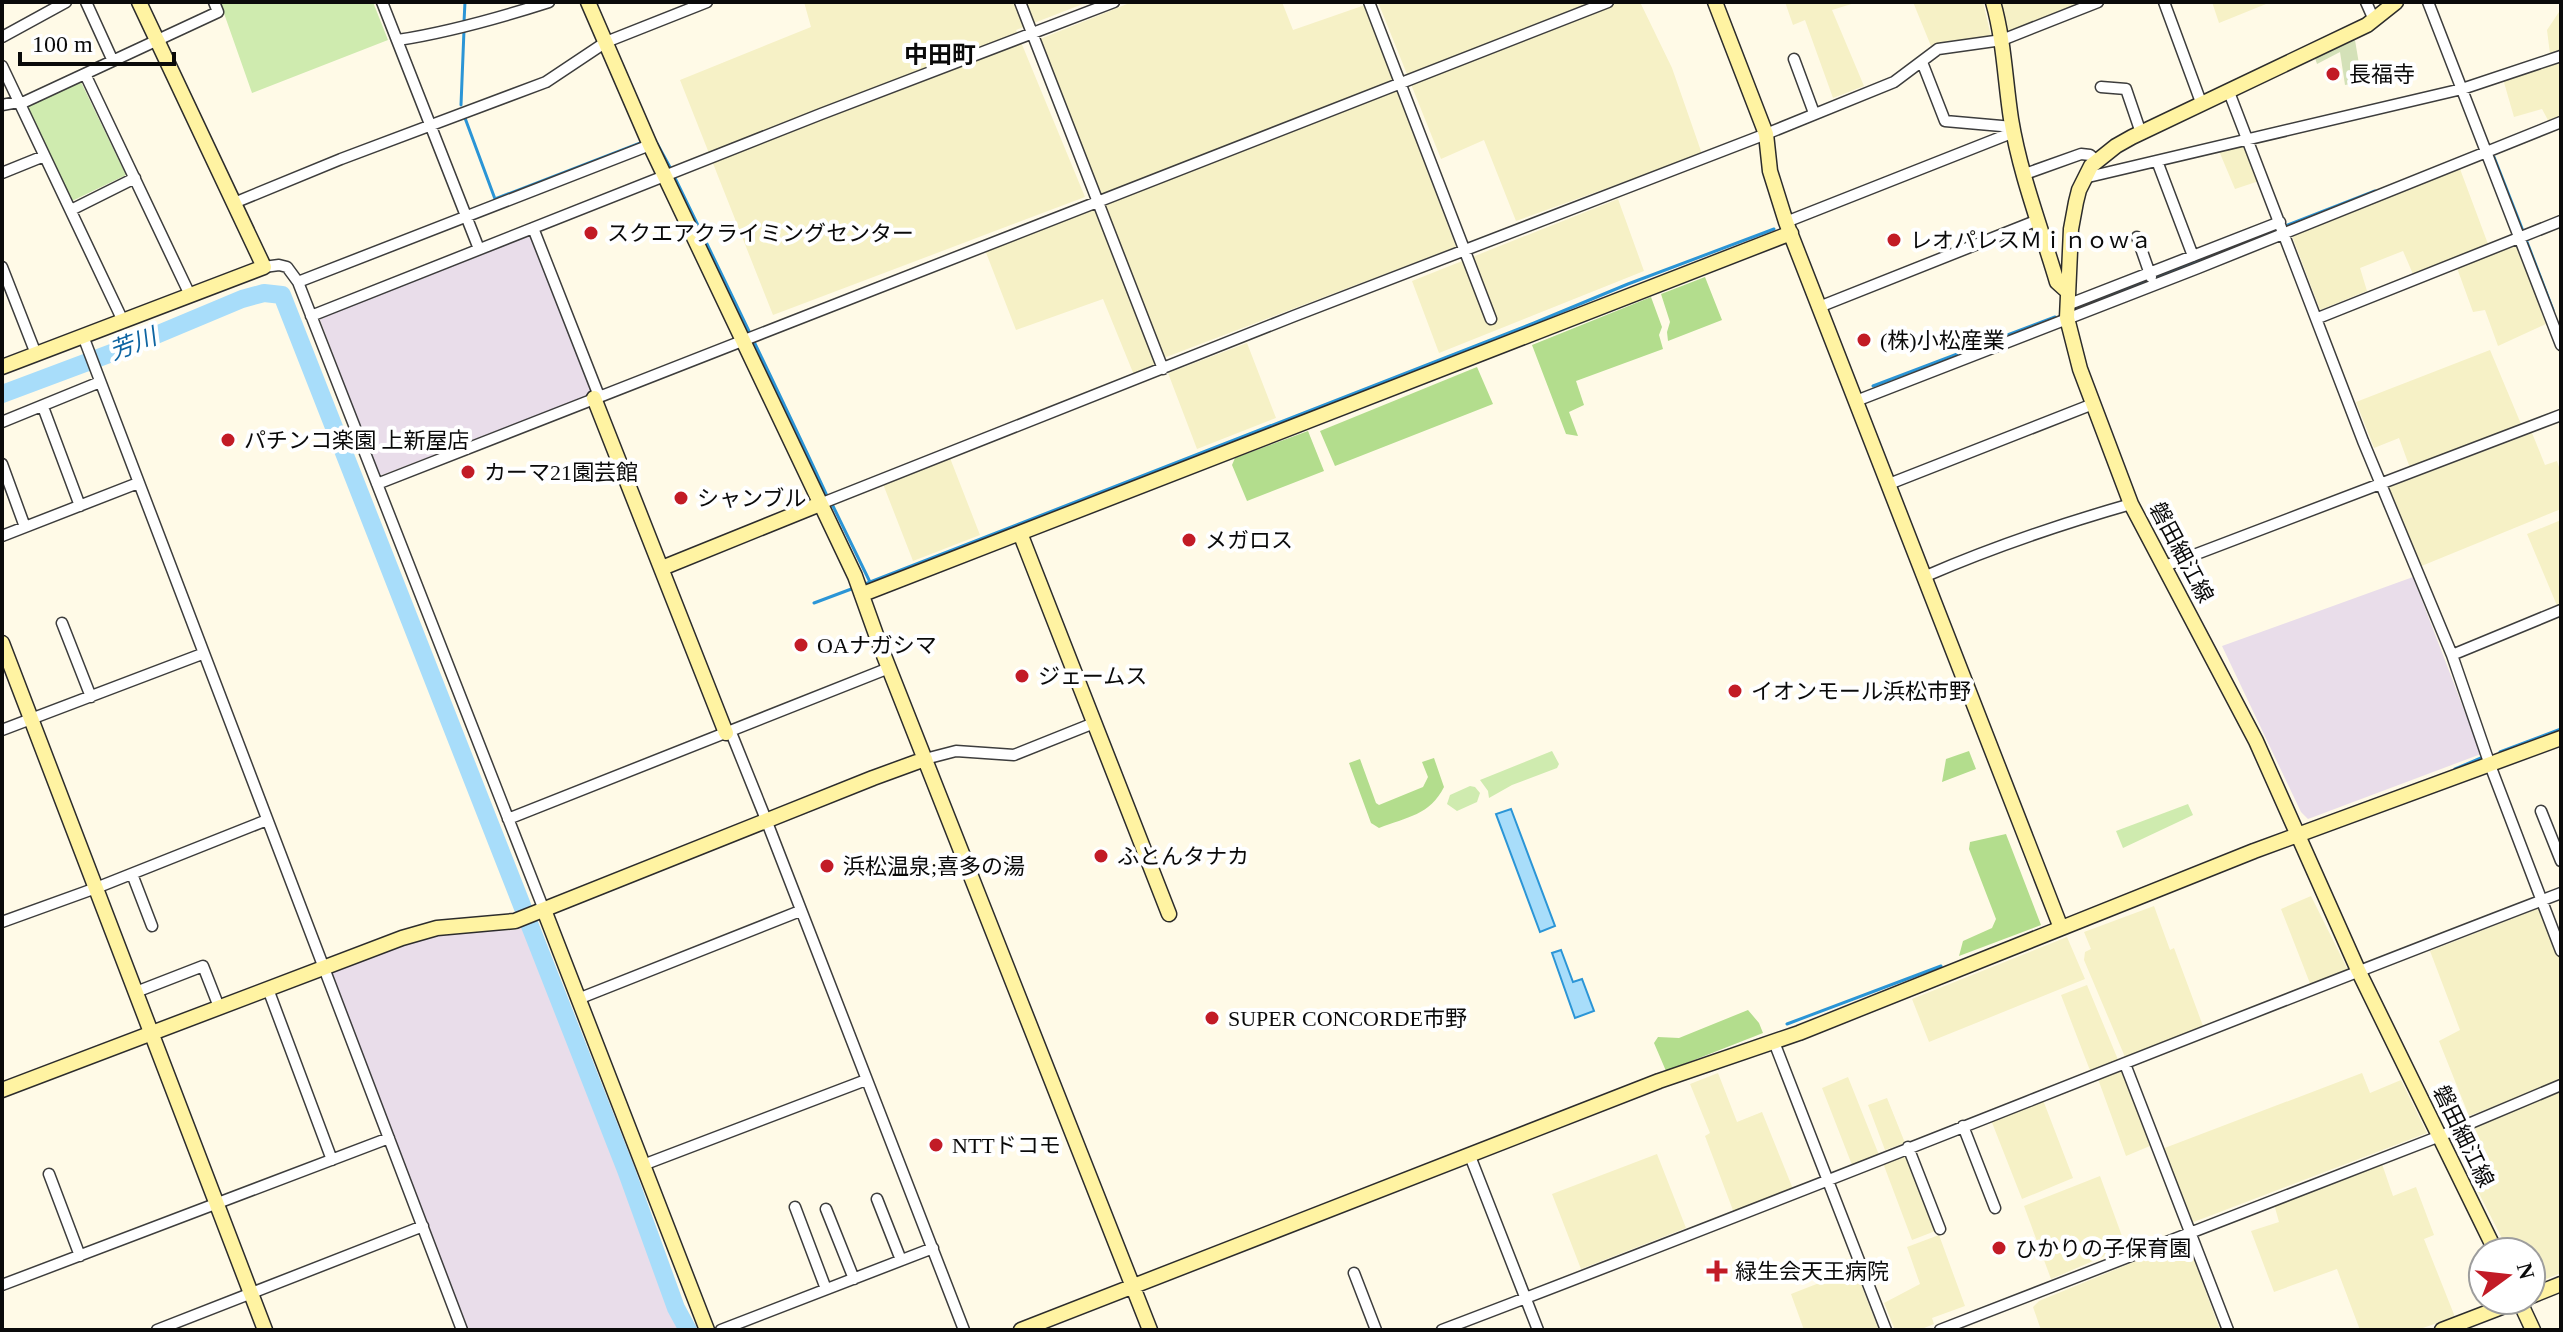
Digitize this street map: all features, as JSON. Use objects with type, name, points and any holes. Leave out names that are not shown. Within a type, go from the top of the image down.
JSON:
[{"type":"street","points":[[2,37],[66,2]]},
{"type":"street","points":[[86,2],[112,59]]},
{"type":"street","points":[[139,2],[264,267]]},
{"type":"street","points":[[2,105],[19,103],[218,12],[214,2]]},
{"type":"street","points":[[382,2],[479,249]]},
{"type":"street","points":[[398,40],[471,26],[549,2]]},
{"type":"street","points":[[588,2],[650,145],[820,504],[869,592],[867,611],[1150,1330]]},
{"type":"street","points":[[234,203],[546,82],[606,42],[707,2]]},
{"type":"street","points":[[1020,2],[1163,369]]},
{"type":"street","points":[[311,316],[1114,2]]},
{"type":"street","points":[[1369,2],[1491,319]]},
{"type":"street","points":[[377,484],[1608,2]]},
{"type":"street","points":[[1715,2],[1766,134],[1765,148],[1770,171],[1788,228],[2061,928]]},
{"type":"street","points":[[1993,2],[2002,40],[2014,130],[2038,220],[2067,305]]},
{"type":"street","points":[[662,568],[1894,82],[1938,49],[2002,40],[2098,2]]},
{"type":"street","points":[[2164,2],[2202,105]]},
{"type":"street","points":[[2366,2],[2374,20]]},
{"type":"street","name":"磐田細江線","points":[[2396,2],[2374,20],[2141,133],[2116,146],[2097,161],[2079,190],[2071,229],[2067,305],[2080,369],[2131,504],[2251,731],[2358,970],[2488,1236]]},
{"type":"street","points":[[2428,2],[2519,237],[2556,319],[2561,345]]},
{"type":"street","points":[[2084,178],[2462,89],[2561,56]]},
{"type":"street","points":[[1794,59],[1814,113]]},
{"type":"street","points":[[1922,62],[1945,121],[2014,130]]},
{"type":"street","points":[[2,66],[123,321]]},
{"type":"street","points":[[85,74],[190,295]]},
{"type":"street","points":[[2101,87],[2126,89],[2141,133]]},
{"type":"street","points":[[2229,92],[2363,441],[2452,655],[2561,951]]},
{"type":"street","points":[[1856,401],[2067,305],[2152,278],[2561,122]]},
{"type":"street","points":[[869,592],[1788,228],[2014,130]]},
{"type":"street","points":[[298,282],[650,145]]},
{"type":"street","points":[[2025,174],[2081,154],[2090,155],[2097,161]]},
{"type":"street","points":[[2,173],[44,156]]},
{"type":"street","points":[[2157,161],[2193,256]]},
{"type":"street","points":[[71,210],[135,178]]},
{"type":"street","points":[[1819,307],[2038,220]]},
{"type":"street","points":[[2318,318],[2561,221]]},
{"type":"street","points":[[533,228],[726,733]]},
{"type":"street","points":[[2152,278],[2193,256],[2282,228]]},
{"type":"street","points":[[2137,237],[2152,278]]},
{"type":"street","points":[[2,267],[36,354]]},
{"type":"street","points":[[2,367],[84,340],[123,321],[264,267],[287,267],[298,282],[707,1330]]},
{"type":"street","points":[[84,340],[462,1330]]},
{"type":"street","points":[[2,422],[43,407],[98,378]]},
{"type":"street","points":[[1889,484],[2093,404]]},
{"type":"street","points":[[43,407],[80,506]]},
{"type":"street","points":[[2165,566],[2561,415]]},
{"type":"street","points":[[2,464],[25,527]]},
{"type":"street","points":[[2,536],[138,483]]},
{"type":"street","points":[[1926,576],[1998,545],[2131,504]]},
{"type":"street","points":[[1020,533],[1169,914]]},
{"type":"street","points":[[2452,655],[2561,610]]},
{"type":"street","points":[[62,623],[91,697]]},
{"type":"street","points":[[2,643],[265,1330]]},
{"type":"street","points":[[2,730],[202,654]]},
{"type":"street","points":[[508,819],[889,668]]},
{"type":"street","points":[[2,1090],[429,929],[515,921],[925,759],[956,751],[1014,755],[1094,723]]},
{"type":"street","points":[[726,733],[732,735],[964,1330]]},
{"type":"street","points":[[1021,1330],[1659,1081],[1774,1042],[2298,835],[2561,738]]},
{"type":"street","points":[[2541,811],[2561,861]]},
{"type":"street","points":[[2,922],[267,820]]},
{"type":"street","points":[[132,874],[152,926]]},
{"type":"street","points":[[1442,1330],[2561,893]]},
{"type":"street","points":[[578,999],[800,911]]},
{"type":"street","points":[[136,992],[203,966],[219,1007]]},
{"type":"street","points":[[268,989],[332,1160]]},
{"type":"street","points":[[1774,1042],[1886,1330]]},
{"type":"street","points":[[2125,1064],[2228,1330]]},
{"type":"street","points":[[643,1165],[866,1080]]},
{"type":"street","points":[[1940,1330],[2440,1136],[2561,1085]]},
{"type":"street","points":[[1963,1126],[1995,1208]]},
{"type":"street","points":[[2,1285],[389,1138]]},
{"type":"street","points":[[1908,1147],[1940,1229]]},
{"type":"street","points":[[1470,1156],[1538,1330]]},
{"type":"street","points":[[49,1174],[80,1256]]},
{"type":"street","points":[[877,1199],[901,1260]]},
{"type":"street","points":[[795,1207],[826,1289]]},
{"type":"street","points":[[826,1209],[854,1279]]},
{"type":"street","points":[[157,1330],[423,1226]]},
{"type":"street","points":[[721,1330],[933,1248]]},
{"type":"street","points":[[1354,1273],[1376,1330]]},
{"type":"street","points":[[2442,1330],[2478,1316]]},
{"type":"shaded area","points":[[804,2],[1088,2],[1016,30],[1085,197],[773,315],[680,80],[811,27]]},
{"type":"shaded area","points":[[1132,2],[1282,2],[1293,30],[1365,5],[1456,247],[1161,359],[1040,39]]},
{"type":"shaded area","points":[[1378,2],[1640,2],[1672,68],[1702,154],[1516,221],[1484,140],[1441,159]]},
{"type":"shaded area","points":[[1785,2],[1858,2],[1832,10],[1864,86],[1833,98],[1805,20],[1793,25]]},
{"type":"shaded area","points":[[1913,2],[1983,2],[1991,36],[1931,46]]},
{"type":"shaded area","points":[[1997,2],[2083,2],[2007,32]]},
{"type":"shaded area","points":[[2212,2],[2271,2],[2219,23]]},
{"type":"shaded area","points":[[2561,9],[2561,51],[2550,54],[2547,30]]},
{"type":"shaded area","points":[[2561,60],[2561,118],[2549,122],[2542,109],[2514,117],[2503,79]]},
{"type":"shaded area","points":[[2246,145],[2259,181],[2235,189],[2219,151]]},
{"type":"shaded area","points":[[2460,169],[2488,244],[2413,274],[2403,251],[2360,268],[2367,291],[2320,310],[2292,236]]},
{"type":"shaded area","points":[[1618,199],[1644,271],[1439,353],[1412,281]]},
{"type":"shaded area","points":[[1097,207],[1158,365],[1134,375],[1103,299],[1016,330],[985,250]]},
{"type":"shaded area","points":[[532,234],[594,393],[378,474],[319,317]]},
{"type":"shaded area","points":[[2516,244],[2546,324],[2498,346],[2485,310],[2473,312],[2457,268]]},
{"type":"shaded area","points":[[1247,343],[1276,418],[1197,449],[1168,373]]},
{"type":"shaded area","points":[[2490,350],[2521,424],[2410,468],[2399,438],[2374,448],[2356,402]]},
{"type":"shaded area","points":[[2532,433],[2545,465],[2557,461],[2561,473],[2561,509],[2419,567],[2387,488]]},
{"type":"shaded area","points":[[950,458],[980,535],[913,561],[883,484]]},
{"type":"shaded area","points":[[2561,520],[2561,607],[2558,608],[2527,534]]},
{"type":"shaded area","points":[[2413,577],[2481,754],[2308,819],[2301,812],[2222,646]]},
{"type":"shaded area","points":[[2311,896],[2348,970],[2311,986],[2281,909]]},
{"type":"shaded area","points":[[2154,906],[2170,950],[2174,948],[2203,1026],[2125,1057],[2084,960],[2085,952],[2091,949],[2084,932]]},
{"type":"shaded area","points":[[2539,908],[2561,961],[2561,1080],[2469,1116],[2439,1041],[2460,1030],[2430,951]]},
{"type":"shaded area","points":[[526,925],[680,1330],[468,1330],[329,970],[434,932],[516,930]]},
{"type":"shaded area","points":[[2067,937],[2085,979],[1929,1042],[1912,999]]},
{"type":"shaded area","points":[[2087,985],[2119,1062],[2091,1073],[2061,995]]},
{"type":"shaded area","points":[[2121,1070],[2150,1146],[2126,1156],[2098,1079]]},
{"type":"shaded area","points":[[1718,1073],[1737,1122],[1762,1112],[1793,1189],[1734,1213],[1705,1136],[1710,1133],[1690,1084]]},
{"type":"shaded area","points":[[2362,1073],[2370,1093],[2401,1080],[2427,1133],[2191,1223],[2162,1149]]},
{"type":"shaded area","points":[[1848,1077],[1879,1155],[1852,1165],[1822,1088]]},
{"type":"shaded area","points":[[2561,1089],[2561,1273],[2547,1279],[2547,1236],[2501,1236],[2449,1135]]},
{"type":"shaded area","points":[[1887,1098],[1905,1143],[1885,1150],[1868,1105]]},
{"type":"shaded area","points":[[2043,1100],[2073,1178],[2022,1199],[1991,1120]]},
{"type":"shaded area","points":[[1910,1153],[1938,1230],[1912,1240],[1883,1163]]},
{"type":"shaded area","points":[[1657,1154],[1686,1228],[1581,1269],[1552,1194]]},
{"type":"shaded area","points":[[2382,1164],[2393,1196],[2416,1187],[2434,1235],[2424,1239],[2455,1317],[2417,1330],[2360,1330],[2337,1269],[2274,1292],[2251,1231],[2279,1222],[2274,1204]]},
{"type":"shaded area","points":[[2100,1176],[2126,1247],[2051,1279],[2024,1206]]},
{"type":"shaded area","points":[[1939,1235],[1965,1306],[1932,1318],[1934,1324],[1919,1330],[1895,1330],[1884,1303],[1920,1284],[1907,1247]]},
{"type":"shaded area","points":[[2187,1240],[2220,1330],[2041,1330],[2033,1307],[2039,1301]]},
{"type":"shaded area","points":[[1855,1269],[1879,1330],[1804,1330],[1791,1294]]},
{"type":"green space","points":[[220,2],[373,2],[388,40],[252,93]]},
{"type":"green space","points":[[2355,40],[2362,82],[2345,85],[2340,52],[2317,64],[2315,58]]},
{"type":"green space","points":[[80,80],[126,175],[72,201],[26,107]]},
{"type":"green space","points":[[1705,277],[1722,320],[1668,341],[1670,322],[1661,294]]},
{"type":"green space","points":[[1651,297],[1662,327],[1659,335],[1663,349],[1576,381],[1584,405],[1569,412],[1578,436],[1566,434],[1532,345]]},
{"type":"green space","points":[[1477,367],[1493,404],[1335,466],[1320,431]]},
{"type":"green space","points":[[1308,431],[1324,471],[1247,501],[1232,465],[1235,458]]},
{"type":"green space","points":[[1552,751],[1559,764],[1557,768],[1512,785],[1489,798],[1480,780]]},
{"type":"green space","points":[[1969,751],[1976,769],[1942,782],[1946,759]]},
{"type":"green space","points":[[1434,758],[1444,787],[1432,804],[1417,814],[1379,828],[1371,823],[1349,763],[1360,759],[1379,805],[1423,787],[1428,777],[1422,762]]},
{"type":"green space","points":[[1470,786],[1480,793],[1477,802],[1457,811],[1447,804],[1450,795]]},
{"type":"green space","points":[[2188,804],[2193,815],[2123,848],[2116,831]]},
{"type":"green space","points":[[2006,834],[2041,925],[1959,956],[1963,941],[1992,928],[1996,919],[1969,849],[1970,842]]},
{"type":"green space","points":[[1748,1010],[1763,1033],[1666,1071],[1654,1043],[1658,1037],[1679,1038]]},
{"type":"water","points":[[1511,809],[1555,926],[1540,932],[1496,814]]},
{"type":"water","points":[[1561,950],[1573,982],[1582,979],[1594,1011],[1575,1018],[1552,953]]},
{"type":"waterway","points":[[464,22],[465,2]]},
{"type":"waterway","points":[[461,105],[464,30]]},
{"type":"waterway","points":[[465,118],[495,199],[643,142]]},
{"type":"waterway","points":[[654,138],[671,169]]},
{"type":"waterway","points":[[2494,157],[2523,231]]},
{"type":"waterway","points":[[674,176],[828,498]]},
{"type":"waterway","points":[[2285,226],[2375,191]]},
{"type":"waterway","points":[[865,584],[1774,229]]},
{"type":"waterway","points":[[2155,277],[2278,229]]},
{"type":"waterway","points":[[2527,242],[2553,310]]},
{"type":"waterway","points":[[2077,308],[2148,280]]},
{"type":"waterway","name":"芳川","points":[[2,394],[125,348],[242,299],[264,293],[282,295],[626,1170],[676,1308],[688,1330]]},
{"type":"waterway","points":[[1873,386],[2055,317]]},
{"type":"waterway","points":[[2559,325],[2561,329]]},
{"type":"waterway","points":[[832,504],[870,582]]},
{"type":"waterway","points":[[814,603],[854,588]]},
{"type":"waterway","points":[[2500,752],[2561,729]]},
{"type":"waterway","points":[[2455,769],[2481,758]]},
{"type":"waterway","points":[[1787,1024],[1941,966]]},
{"type":"place","name":"長福寺","points":[[2333,74]]},
{"type":"place","name":"スクエアクライミングセンター","points":[[591,233]]},
{"type":"place","name":"レオパレスＭｉｎｏｗａ","points":[[1894,240]]},
{"type":"place","name":"(株)小松産業","points":[[1864,340]]},
{"type":"place","name":"パチンコ楽園 上新屋店","points":[[228,440]]},
{"type":"place","name":"カーマ21園芸館","points":[[468,472]]},
{"type":"place","name":"シャンブル","points":[[681,498]]},
{"type":"place","name":"メガロス","points":[[1189,540]]},
{"type":"place","name":"OAナガシマ","points":[[801,645]]},
{"type":"place","name":"ジェームス","points":[[1022,676]]},
{"type":"place","name":"イオンモール浜松市野","points":[[1735,691]]},
{"type":"place","name":"ふとんタナカ","points":[[1101,856]]},
{"type":"place","name":"浜松温泉;喜多の湯","points":[[827,866]]},
{"type":"place","name":"SUPER CONCORDE市野","points":[[1212,1018]]},
{"type":"place","name":"NTTドコモ","points":[[936,1145]]},
{"type":"place","name":"ひかりの子保育園","points":[[1999,1248]]},
{"type":"place","name":"緑生会天王病院","points":[[1717,1271]]},
{"type":"district","name":"中田町","points":[[940,55]]}]
